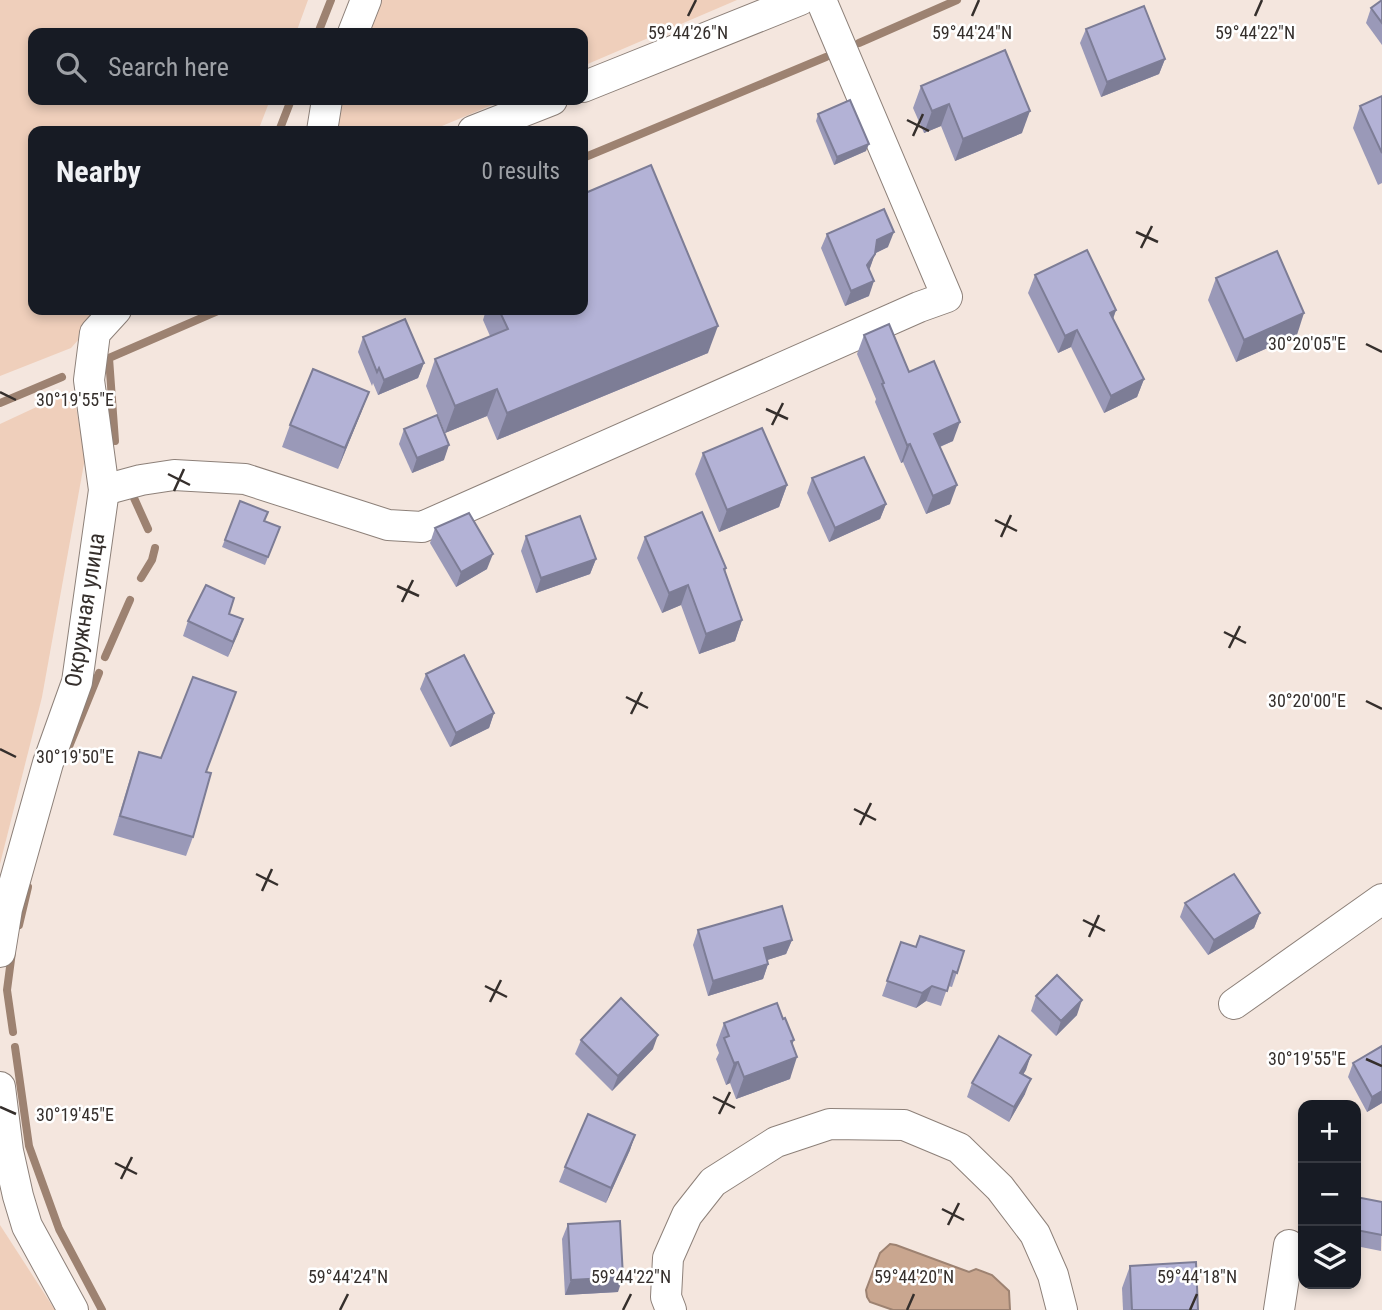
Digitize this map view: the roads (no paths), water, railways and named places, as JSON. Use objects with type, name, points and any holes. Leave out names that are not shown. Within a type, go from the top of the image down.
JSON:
[{"type":"street","points":[[355,28],[366,0]]},
{"type":"street","points":[[588,85],[800,0]]},
{"type":"street","points":[[104,490],[174,475],[245,479],[388,525],[422,527],[947,297],[821,0]]},
{"type":"street","points":[[323,126],[326,105]]},
{"type":"street","points":[[486,126],[539,105]]},
{"type":"street","name":"Окружная улица","points":[[0,952],[7,909],[40,790],[77,682],[104,490],[89,380],[95,333],[111,315]]},
{"type":"street","points":[[1234,1004],[1382,899]]},
{"type":"street","points":[[0,1087],[8,1151],[27,1226],[73,1310]]},
{"type":"street","points":[[671,1310],[666,1297],[668,1258],[687,1215],[713,1182],[776,1142],[830,1124],[904,1125],[959,1147],[1000,1188],[1035,1234],[1053,1275],[1062,1310]]},
{"type":"street","points":[[1279,1310],[1289,1245]]},
{"type":"waterway","points":[[320,28],[331,0]]},
{"type":"waterway","points":[[859,43],[957,0]]},
{"type":"waterway","points":[[588,156],[826,57]]},
{"type":"waterway","points":[[281,126],[289,105]]},
{"type":"waterway","points":[[115,441],[109,358],[208,315]]},
{"type":"waterway","points":[[0,403],[62,377]]},
{"type":"waterway","points":[[134,498],[148,529]]},
{"type":"waterway","points":[[141,578],[152,560],[155,548]]},
{"type":"waterway","points":[[105,657],[130,600]]},
{"type":"waterway","points":[[68,749],[99,673]]},
{"type":"waterway","points":[[19,925],[28,887]]},
{"type":"waterway","points":[[12,952],[7,990],[13,1032]]},
{"type":"waterway","points":[[15,1047],[29,1146],[59,1229],[102,1310]]}]
